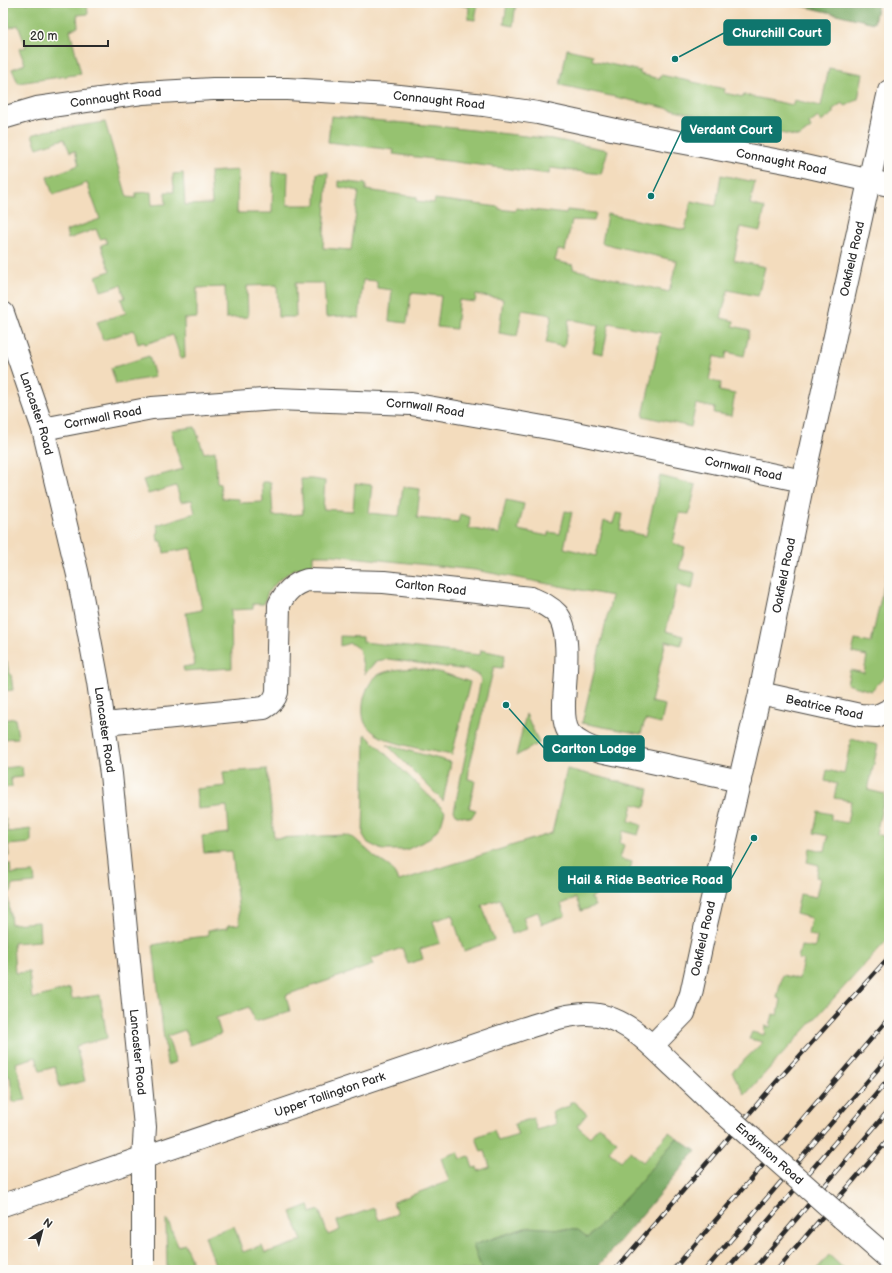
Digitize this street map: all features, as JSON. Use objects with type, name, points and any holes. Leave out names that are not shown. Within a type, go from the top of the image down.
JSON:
[{"type":"street","name":"Connaught Road","points":[[3,118],[37,108],[142,93],[205,89],[287,89],[390,95],[484,105],[538,113],[616,130],[790,162],[879,182]]},
{"type":"street","name":"Oakfield Road","points":[[652,1046],[684,1013],[691,994],[760,693],[803,481],[879,182],[889,91]]},
{"type":"street","name":"Lancaster Road","points":[[3,313],[43,430],[78,575],[105,724],[145,1127],[143,1158],[143,1270]]},
{"type":"street","name":"Cornwall Road","points":[[43,430],[152,408],[269,400],[411,404],[566,431],[803,481]]},
{"type":"street","name":"Carlton Road","points":[[105,724],[264,708],[271,704],[275,699],[277,692],[279,605],[283,596],[298,582],[307,580],[384,582],[531,598],[545,604],[557,614],[564,626],[567,639],[564,711],[565,723],[570,734],[583,744],[600,751],[740,781]]},
{"type":"street","name":"Beatrice Road","points":[[760,693],[860,715],[877,716],[889,710]]},
{"type":"street","name":"Upper Tollington Park","points":[[3,1205],[525,1028],[566,1016],[587,1014],[604,1015],[637,1033],[652,1046]]},
{"type":"street","name":"Endymion Road","points":[[652,1046],[711,1102],[889,1259]]},
{"type":"green space","points":[[3,3],[87,3],[88,14],[77,15],[78,27],[70,30],[81,74],[18,83],[12,69],[25,64],[19,49],[26,47],[18,25],[10,28],[3,10]]},
{"type":"green space","points":[[460,3],[478,3],[475,20],[468,19],[469,7],[460,5]]},
{"type":"green space","points":[[507,3],[516,3],[513,26],[504,24]]},
{"type":"green space","points":[[790,3],[878,3],[874,23]]},
{"type":"green space","points":[[567,49],[593,55],[592,60],[640,71],[640,74],[660,79],[661,75],[725,89],[724,93],[743,97],[744,95],[793,105],[794,100],[821,106],[829,68],[863,74],[858,99],[846,106],[842,103],[832,110],[834,113],[821,122],[818,117],[809,124],[811,128],[799,137],[560,85]]},
{"type":"green space","points":[[331,116],[552,139],[608,150],[601,174],[550,168],[549,174],[393,154],[394,150],[328,142]]},
{"type":"green space","points":[[105,122],[127,197],[136,198],[136,193],[151,192],[152,205],[166,204],[165,192],[174,192],[173,174],[183,173],[185,205],[212,204],[210,172],[238,170],[237,213],[272,213],[273,172],[288,172],[287,205],[316,205],[317,173],[328,173],[323,248],[351,250],[359,191],[339,187],[339,181],[366,184],[366,190],[417,197],[416,201],[434,203],[435,199],[499,207],[499,209],[515,211],[516,208],[566,214],[567,210],[596,213],[594,221],[572,220],[565,251],[558,250],[555,261],[573,265],[573,269],[669,292],[677,261],[602,243],[607,214],[685,230],[691,201],[716,206],[721,175],[755,182],[750,204],[765,208],[760,231],[741,227],[734,260],[765,267],[758,296],[728,290],[721,318],[734,321],[733,326],[750,330],[744,356],[727,352],[725,359],[714,356],[709,380],[721,383],[719,391],[735,394],[731,416],[714,413],[715,408],[696,404],[691,427],[643,416],[661,333],[609,323],[603,354],[593,352],[598,325],[569,319],[564,347],[546,343],[552,315],[522,310],[517,336],[499,333],[503,299],[476,295],[475,302],[459,300],[456,329],[437,327],[441,296],[411,293],[407,323],[389,321],[392,290],[377,288],[377,281],[363,280],[359,318],[343,316],[326,317],[324,283],[295,283],[296,317],[278,317],[277,285],[247,286],[248,317],[226,318],[225,287],[197,288],[197,318],[184,319],[185,358],[181,359],[173,335],[145,344],[144,342],[138,344],[134,330],[103,340],[97,322],[126,313],[121,299],[125,298],[121,285],[101,291],[96,276],[110,271],[101,245],[107,243],[105,238],[100,239],[96,229],[68,239],[66,231],[100,219],[87,183],[53,195],[47,177],[79,165],[75,151],[70,152],[64,139],[37,148],[32,135],[45,131]]},
{"type":"green space","points":[[149,356],[155,377],[116,384],[111,368]]},
{"type":"green space","points":[[195,427],[204,453],[215,451],[217,483],[220,484],[222,498],[239,499],[240,503],[263,502],[262,482],[271,482],[273,516],[303,514],[301,479],[325,481],[323,509],[353,511],[355,483],[372,485],[369,513],[399,516],[403,487],[420,489],[417,518],[458,522],[460,514],[470,517],[469,528],[499,534],[506,500],[524,504],[518,530],[548,536],[549,532],[560,534],[565,511],[572,512],[564,548],[596,556],[604,521],[613,523],[616,513],[623,514],[620,530],[646,536],[660,476],[696,485],[689,514],[680,513],[673,543],[685,547],[679,569],[695,573],[692,589],[677,585],[666,631],[683,636],[681,645],[666,641],[651,702],[665,705],[661,724],[645,720],[641,734],[582,723],[612,596],[475,570],[333,555],[313,555],[313,567],[294,569],[279,580],[268,592],[264,604],[253,604],[253,609],[231,610],[232,668],[184,671],[183,667],[195,665],[186,613],[202,610],[191,548],[164,553],[162,541],[158,541],[157,533],[159,532],[157,525],[195,513],[192,500],[181,502],[176,486],[148,494],[143,480],[183,469],[171,430]]},
{"type":"green space","points":[[889,561],[889,672],[871,691],[847,684],[850,670],[864,673],[867,656],[852,653],[855,640],[871,643]]},
{"type":"green space","points":[[340,636],[363,637],[363,642],[480,655],[481,650],[505,655],[502,668],[494,667],[468,772],[468,779],[475,781],[469,808],[476,810],[471,818],[457,815],[454,811],[481,680],[478,675],[467,670],[388,659],[376,661],[365,674],[359,649],[350,643],[340,646]]},
{"type":"green space","points":[[7,662],[9,674],[11,674],[13,690],[3,691],[3,663]]},
{"type":"green space","points":[[416,668],[443,673],[470,682],[452,755],[412,747],[383,738],[376,734],[365,723],[363,717],[363,704],[370,683],[380,674],[389,671]]},
{"type":"green space","points":[[526,714],[539,743],[516,756]]},
{"type":"green space","points":[[15,718],[18,738],[3,739],[3,720]]},
{"type":"green space","points":[[365,734],[445,811],[441,825],[429,839],[406,850],[382,850],[368,843],[363,835]]},
{"type":"green space","points":[[851,739],[878,745],[868,790],[885,794],[876,834],[886,837],[884,846],[889,851],[889,938],[745,1095],[732,1072],[763,1042],[749,1039],[752,1032],[764,1035],[765,1026],[770,1027],[773,1014],[778,1015],[781,999],[777,998],[782,975],[799,979],[803,960],[798,959],[801,946],[815,948],[817,937],[808,934],[811,918],[796,914],[800,894],[816,897],[820,878],[816,877],[819,865],[807,862],[810,848],[825,851],[828,836],[814,833],[818,811],[831,814],[831,820],[847,823],[851,801],[834,798],[837,784],[825,781],[827,770],[844,774]]},
{"type":"green space","points":[[387,745],[451,762],[443,801]]},
{"type":"green space","points":[[22,766],[23,777],[11,778],[12,787],[3,788],[3,768]]},
{"type":"green space","points":[[267,769],[274,838],[346,835],[354,838],[375,857],[390,867],[399,881],[552,833],[567,769],[649,789],[645,807],[633,804],[629,821],[641,825],[638,835],[623,831],[620,843],[624,845],[620,859],[632,862],[628,878],[620,886],[615,881],[591,898],[595,906],[581,911],[576,898],[561,904],[565,916],[542,924],[538,912],[523,917],[527,929],[512,934],[500,899],[482,905],[494,940],[464,951],[452,915],[433,921],[440,943],[420,949],[423,959],[408,964],[402,948],[371,959],[373,965],[286,995],[290,1011],[255,1022],[249,1007],[216,1018],[221,1034],[190,1045],[185,1030],[167,1036],[176,1062],[167,1065],[153,945],[208,936],[208,930],[228,928],[228,925],[240,924],[232,851],[204,853],[202,836],[229,833],[227,806],[198,809],[196,789],[225,786],[223,772]]},
{"type":"green space","points":[[6,819],[8,832],[31,829],[31,843],[8,845],[9,856],[5,857],[5,864],[10,864],[11,874],[34,873],[35,883],[12,885],[12,890],[8,895],[11,924],[39,922],[40,941],[13,943],[15,973],[29,972],[32,999],[70,988],[72,999],[100,995],[107,1038],[76,1046],[85,1081],[60,1087],[55,1067],[40,1071],[36,1057],[16,1063],[26,1100],[13,1102],[10,1076],[3,1077],[3,820]]},
{"type":"green space","points":[[570,1102],[574,1102],[587,1114],[577,1126],[590,1137],[599,1126],[617,1141],[609,1151],[621,1161],[630,1151],[643,1162],[669,1132],[677,1138],[631,1192],[588,1238],[578,1230],[528,1227],[473,1245],[482,1270],[217,1270],[205,1236],[234,1226],[243,1252],[262,1245],[265,1253],[302,1241],[291,1212],[309,1205],[311,1213],[319,1210],[328,1235],[340,1230],[337,1221],[374,1208],[379,1220],[397,1214],[393,1202],[449,1181],[441,1158],[458,1152],[461,1159],[469,1156],[473,1168],[477,1167],[478,1171],[490,1167],[485,1151],[481,1152],[476,1137],[494,1130],[498,1141],[518,1135],[514,1124],[533,1118],[537,1130],[556,1124],[552,1112],[569,1106]]},
{"type":"green space","points":[[677,1138],[696,1151],[595,1270],[482,1270],[473,1245],[528,1227],[578,1230],[588,1238],[631,1192]]},
{"type":"green space","points":[[166,1221],[168,1221],[178,1246],[185,1244],[195,1270],[167,1270]]},
{"type":"green space","points":[[829,1255],[845,1270],[816,1270]]},
{"type":"railway","points":[[615,1270],[778,1080],[889,957]]},
{"type":"railway","points":[[673,1270],[889,1018]]},
{"type":"railway","points":[[705,1270],[889,1056]]},
{"type":"railway","points":[[726,1270],[889,1079]]},
{"type":"railway","points":[[753,1270],[889,1110]]},
{"type":"railway","points":[[777,1270],[889,1139]]},
{"type":"place","name":"Churchill Court","points":[[675,59]]},
{"type":"place","name":"Verdant Court","points":[[651,196]]},
{"type":"place","name":"Carlton Lodge","points":[[506,705]]},
{"type":"place","name":"Hail & Ride Beatrice Road","points":[[754,838]]}]
